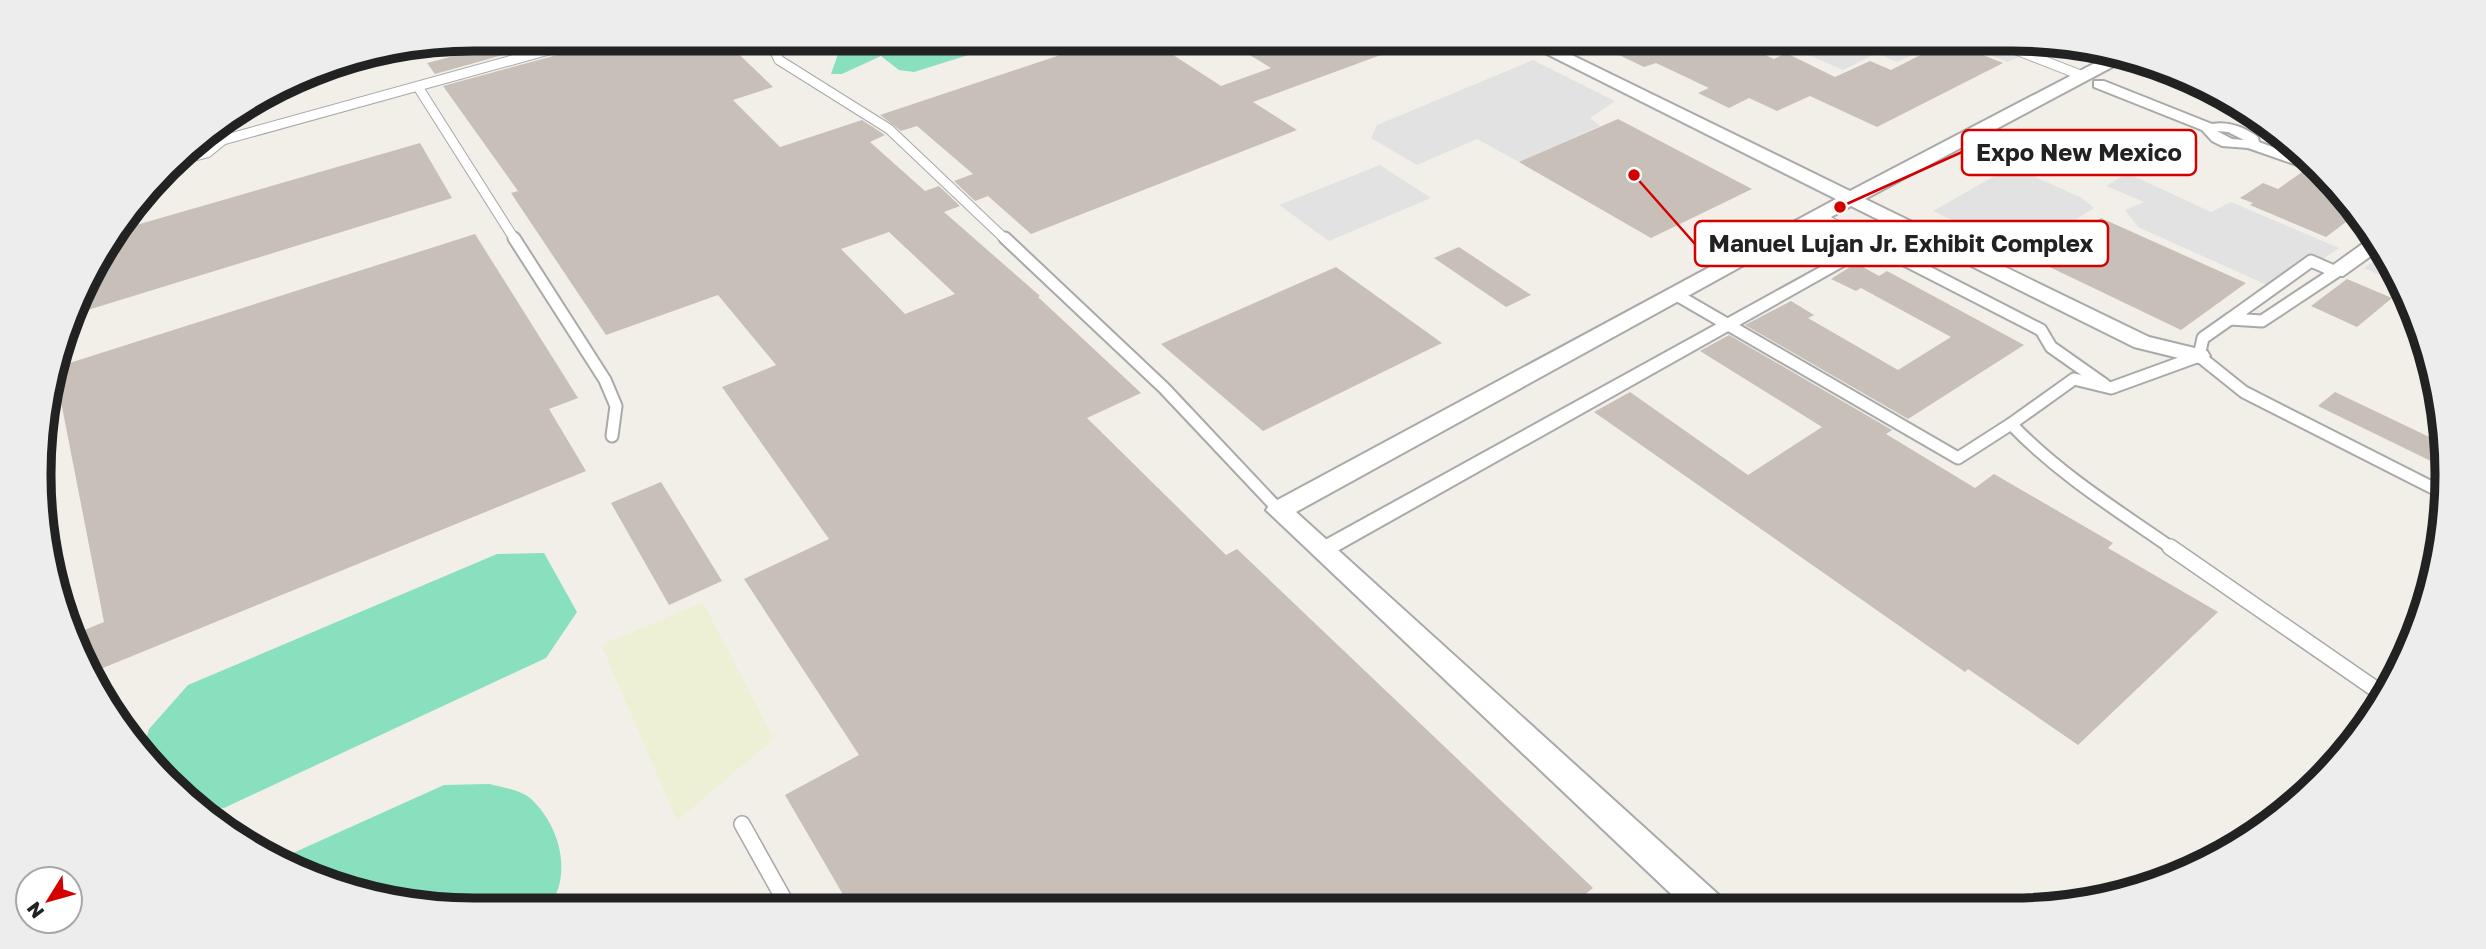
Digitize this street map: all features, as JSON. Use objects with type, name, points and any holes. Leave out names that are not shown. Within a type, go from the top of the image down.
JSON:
[{"type":"street","points":[[1549,51],[2142,342],[2199,356]]},
{"type":"street","points":[[1698,898],[1279,510],[1850,199],[2091,80],[2113,63]]},
{"type":"street","points":[[2091,80],[2211,128],[2230,128],[2246,134],[2253,140],[2249,143],[2297,161]]},
{"type":"street","points":[[1323,550],[1893,232]]},
{"type":"street","points":[[2336,272],[2369,247]]},
{"type":"lane","points":[[214,141],[418,88],[547,51]]},
{"type":"lane","points":[[775,51],[779,60],[890,129],[1164,388],[1279,510]]},
{"type":"lane","points":[[2021,51],[2091,80]]},
{"type":"lane","points":[[418,88],[605,380],[616,406],[612,436]]},
{"type":"lane","points":[[195,156],[207,153],[223,140]]},
{"type":"lane","points":[[1819,216],[2041,330],[2051,347],[2111,388]]},
{"type":"lane","points":[[2199,356],[2203,338],[2311,261],[2336,272]]},
{"type":"lane","points":[[2229,319],[2262,321],[2336,272]]},
{"type":"lane","points":[[1675,294],[1958,458],[2074,379],[2111,388],[2199,356]]},
{"type":"lane","points":[[2199,356],[2244,392],[2434,489]]},
{"type":"lane","points":[[2011,424],[2037,451],[2079,484],[2376,689]]},
{"type":"lane","points":[[742,824],[783,898]]},
{"type":"green space","points":[[840,51],[981,51],[914,72],[899,70],[881,56],[842,74],[831,74]]},
{"type":"green space","points":[[544,553],[577,612],[546,658],[224,808],[212,807],[195,793],[146,741],[149,729],[188,685],[497,554]]},
{"type":"green space","points":[[703,602],[774,739],[677,821],[601,645]]},
{"type":"green space","points":[[489,784],[516,791],[530,798],[550,823],[560,852],[560,883],[554,898],[419,895],[338,876],[288,855],[444,785]]},
{"type":"shaded area","points":[[1800,51],[1921,51],[1897,62],[1877,53],[1843,70]]},
{"type":"shaded area","points":[[1979,51],[2032,52],[2008,62]]},
{"type":"shaded area","points":[[1533,60],[1615,101],[1590,118],[1600,126],[1519,162],[1477,139],[1417,165],[1371,138],[1377,125]]},
{"type":"shaded area","points":[[2019,162],[2043,172],[2035,177],[2082,198],[2094,208],[2022,254],[1933,211]]},
{"type":"shaded area","points":[[1380,165],[1431,198],[1329,241],[1279,205]]},
{"type":"shaded area","points":[[2127,173],[2211,212],[2231,202],[2339,248],[2278,290],[2138,227],[2125,210],[2144,202],[2106,186]]},
{"type":"shaded area","points":[[2376,260],[2387,278],[2364,268]]},
{"type":"building","points":[[472,51],[517,51],[435,74],[427,63]]},
{"type":"building","points":[[572,51],[736,51],[773,87],[733,100],[780,147],[862,120],[885,135],[870,142],[925,191],[939,186],[960,206],[944,212],[1040,296],[1038,297],[1141,393],[1087,418],[1226,555],[1237,549],[1593,888],[1580,898],[845,898],[785,795],[859,755],[744,579],[829,539],[722,387],[776,365],[718,295],[606,335],[511,193],[518,191],[443,86]],"holes":[[[889,232],[955,294],[905,314],[841,249]]]},
{"type":"building","points":[[1072,51],[1167,51],[1221,86],[1271,68],[1243,51],[1392,51],[1253,102],[1297,130],[1031,234],[988,196],[975,201],[954,181],[973,174],[917,126],[901,131],[880,115]]},
{"type":"building","points":[[1624,51],[1757,51],[1774,59],[1786,53],[1835,77],[1870,61],[1891,70],[1928,51],[1973,51],[2003,63],[1877,127],[1810,96],[1777,111],[1749,98],[1729,108],[1698,93],[1709,88],[1656,63],[1644,67],[1617,54]]},
{"type":"building","points":[[1618,119],[1752,189],[1651,238],[1519,162]]},
{"type":"building","points":[[420,143],[452,198],[83,311],[94,287],[131,227]]},
{"type":"building","points":[[2306,170],[2350,219],[2326,237],[2250,205],[2253,203],[2240,198],[2263,183],[2278,189]]},
{"type":"building","points":[[2101,218],[2246,283],[2181,330],[2035,260]]},
{"type":"building","points":[[475,234],[578,398],[549,409],[586,471],[99,670],[81,631],[104,622],[59,392],[65,364]]},
{"type":"building","points":[[1459,247],[1531,295],[1506,307],[1434,258]]},
{"type":"building","points":[[1856,263],[1879,276],[1887,271],[2024,345],[1908,419],[1745,325],[1791,301],[1814,315],[1808,318],[1898,370],[1951,337],[1861,288],[1856,291],[1831,279]]},
{"type":"building","points":[[1336,267],[1442,343],[1263,431],[1161,344]]},
{"type":"building","points":[[2347,279],[2392,298],[2357,327],[2311,306]]},
{"type":"building","points":[[1729,335],[1892,430],[1886,434],[1975,488],[1994,474],[2113,543],[2108,548],[2218,612],[2078,745],[1968,669],[1965,672],[1594,412],[1630,392],[1748,475],[1822,427],[1700,351]]},
{"type":"building","points":[[2335,392],[2433,439],[2435,463],[2318,406]]},
{"type":"building","points":[[661,482],[722,581],[669,605],[611,503]]},
{"type":"place","name":"Manuel Lujan Jr. Exhibit Complex","points":[[1634,175]]},
{"type":"place","name":"Expo New Mexico","points":[[1840,207]]}]
